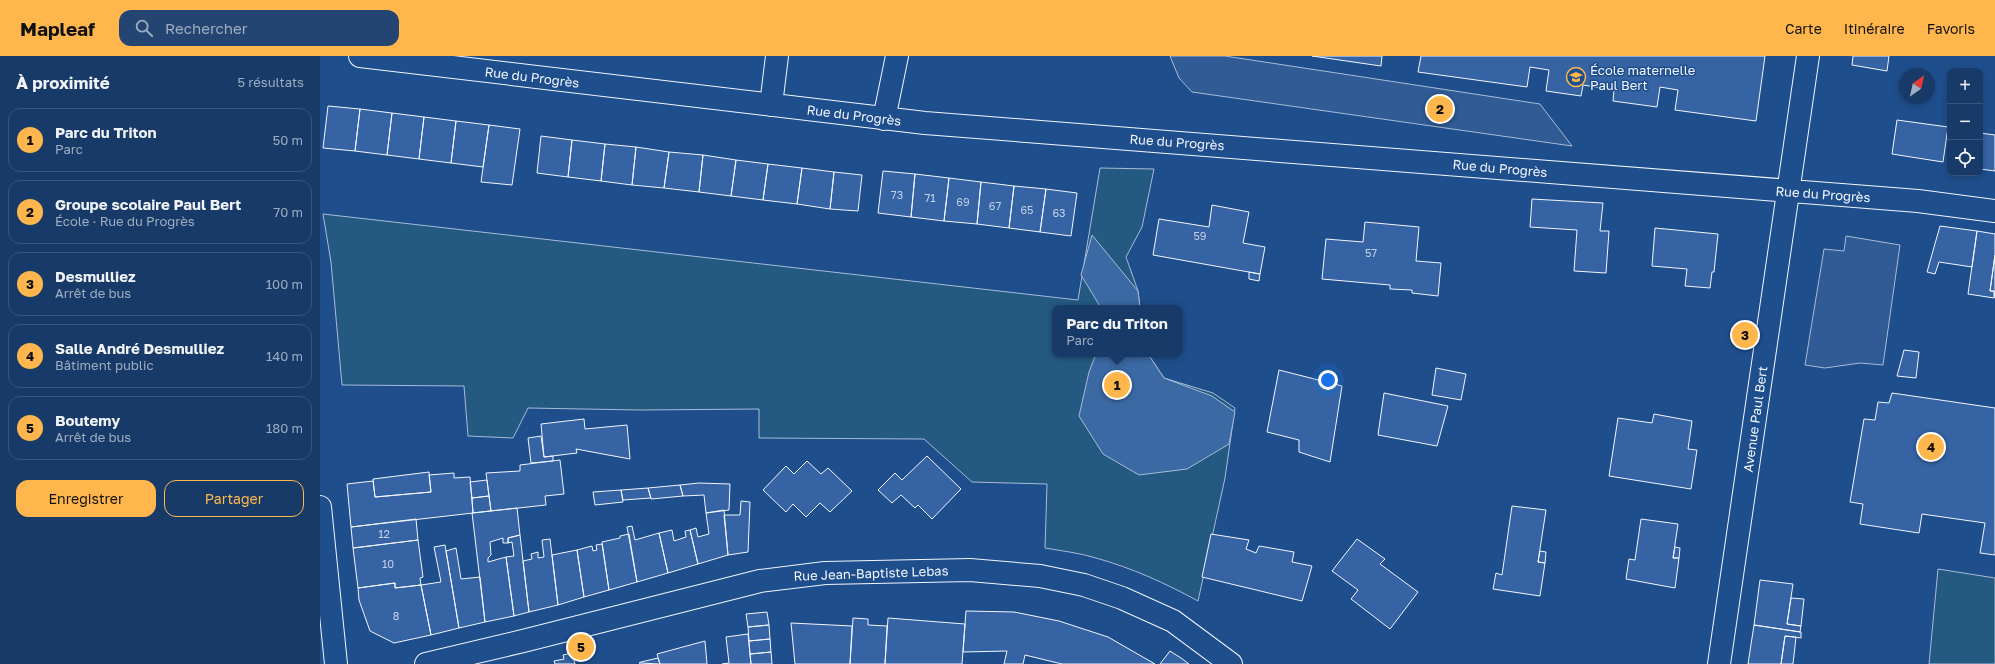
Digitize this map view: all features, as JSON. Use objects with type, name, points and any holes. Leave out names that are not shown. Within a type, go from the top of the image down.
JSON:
[{"type":"street","name":"Rue du Progrès","points":[[360,56],[884,119],[1788,192],[1918,201],[1995,211]]},
{"type":"street","points":[[772,105],[777,56]]},
{"type":"street","points":[[884,119],[897,56]]},
{"type":"street","name":"Avenue Paul Bert","points":[[1719,664],[1808,56]]},
{"type":"street","points":[[320,507],[336,664]]},
{"type":"street","name":"Rue Jean-Baptiste Lebas","points":[[426,664],[537,638],[760,581],[826,573],[970,570],[1040,576],[1084,585],[1122,598],[1173,621],[1231,664]]},
{"type":"shaded area","points":[[1170,56],[1225,56],[1540,104],[1572,146],[1192,92],[1179,78]]},
{"type":"shaded area","points":[[1100,168],[1154,169],[1142,227],[1126,257],[1138,291],[1140,305],[1052,305],[1052,357],[1150,357],[1164,378],[1213,393],[1235,408],[1225,478],[1198,601],[1161,582],[1122,566],[1084,555],[1045,548],[1047,484],[972,482],[924,439],[759,438],[759,409],[640,410],[528,408],[513,438],[468,436],[464,386],[342,385],[331,262],[323,214],[1078,300]]},
{"type":"shaded area","points":[[1092,235],[1138,291],[1140,305],[1099,305],[1081,275]]},
{"type":"shaded area","points":[[1846,236],[1900,245],[1883,365],[1860,363],[1825,368],[1805,365],[1824,249],[1844,251]]},
{"type":"shaded area","points":[[1095,357],[1150,357],[1164,378],[1212,396],[1235,412],[1229,444],[1187,469],[1139,475],[1103,454],[1079,416],[1089,372]]},
{"type":"shaded area","points":[[1938,569],[1995,578],[1995,664],[1929,664]]},
{"type":"building","points":[[1312,56],[1382,56],[1381,66]]},
{"type":"building","points":[[1421,56],[1765,56],[1756,121],[1675,110],[1678,90],[1660,87],[1657,107],[1613,101],[1614,90],[1583,85],[1581,96],[1546,91],[1549,70],[1530,67],[1527,87],[1418,72]]},
{"type":"building","points":[[1853,56],[1889,56],[1887,71],[1852,65]]},
{"type":"building","points":[[328,106],[360,109],[355,151],[323,148]]},
{"type":"building","points":[[360,109],[392,113],[387,155],[355,151]]},
{"type":"building","points":[[392,113],[424,117],[419,159],[387,155]]},
{"type":"building","points":[[424,117],[456,121],[451,163],[419,159]]},
{"type":"building","points":[[1897,120],[1947,127],[1943,162],[1892,154]]},
{"type":"building","points":[[456,121],[489,125],[483,167],[451,163]]},
{"type":"building","points":[[489,125],[520,129],[512,185],[481,182]]},
{"type":"building","points":[[1983,133],[1995,135],[1995,171],[1983,169]]},
{"type":"building","points":[[541,136],[572,140],[568,177],[537,173]]},
{"type":"building","points":[[572,140],[605,144],[601,181],[568,177]]},
{"type":"building","points":[[605,144],[636,147],[632,185],[601,181]]},
{"type":"building","points":[[636,147],[669,152],[664,188],[632,185]]},
{"type":"building","points":[[669,152],[703,155],[699,192],[664,188]]},
{"type":"building","points":[[703,155],[736,160],[731,196],[699,192]]},
{"type":"building","points":[[736,160],[768,164],[763,200],[731,196]]},
{"type":"building","points":[[768,164],[802,168],[797,204],[763,200]]},
{"type":"building","points":[[802,168],[834,172],[830,209],[797,204]]},
{"type":"building","points":[[883,171],[915,174],[911,217],[878,213]]},
{"type":"building","points":[[834,172],[862,175],[858,211],[830,209]]},
{"type":"building","points":[[915,174],[949,178],[944,221],[911,217]]},
{"type":"building","points":[[949,178],[981,182],[977,224],[944,221]]},
{"type":"building","points":[[981,182],[1014,186],[1009,228],[977,224]]},
{"type":"building","points":[[1014,186],[1046,189],[1040,232],[1009,228]]},
{"type":"building","points":[[1046,189],[1077,193],[1071,236],[1040,232]]},
{"type":"building","points":[[1532,199],[1603,203],[1600,231],[1609,231],[1606,273],[1574,271],[1577,230],[1530,227]]},
{"type":"building","points":[[1212,205],[1249,212],[1243,243],[1265,247],[1260,274],[1153,255],[1159,219],[1209,227]]},
{"type":"building","points":[[1365,222],[1419,227],[1416,261],[1441,263],[1438,296],[1412,293],[1412,290],[1390,289],[1390,285],[1322,279],[1326,239],[1363,242]]},
{"type":"building","points":[[1940,226],[1977,231],[1972,267],[1939,262],[1935,274],[1927,272]]},
{"type":"building","points":[[1655,228],[1718,234],[1714,272],[1712,272],[1710,288],[1685,286],[1687,269],[1652,266]]},
{"type":"building","points":[[1977,231],[1995,234],[1995,255],[1990,291],[1994,291],[1994,298],[1968,294]]},
{"type":"building","points":[[1995,255],[1995,298],[1994,291],[1990,291]]},
{"type":"building","points":[[1249,272],[1260,274],[1259,281],[1249,279]]},
{"type":"building","points":[[1904,350],[1919,352],[1916,378],[1897,376]]},
{"type":"building","points":[[1436,368],[1466,374],[1461,400],[1432,395]]},
{"type":"building","points":[[1279,370],[1342,386],[1330,462],[1299,452],[1299,440],[1267,432]]},
{"type":"building","points":[[1384,393],[1448,406],[1437,446],[1378,435]]},
{"type":"building","points":[[1892,393],[1995,408],[1995,555],[1980,553],[1985,523],[1922,514],[1919,533],[1860,524],[1863,504],[1850,502],[1864,419],[1875,420],[1878,402],[1889,403]]},
{"type":"building","points":[[1654,414],[1692,421],[1688,449],[1697,450],[1691,489],[1609,476],[1618,418],[1652,423]]},
{"type":"building","points":[[584,419],[585,429],[627,425],[630,459],[576,449],[577,453],[544,457],[541,424]]},
{"type":"building","points":[[541,436],[544,457],[553,456],[553,461],[531,463],[528,438]]},
{"type":"building","points":[[927,456],[961,489],[932,519],[918,505],[915,508],[901,495],[892,503],[878,490],[895,473],[902,480]]},
{"type":"building","points":[[560,460],[564,494],[545,496],[546,505],[491,511],[486,473],[520,471],[520,465]]},
{"type":"building","points":[[807,461],[821,474],[828,468],[852,491],[830,512],[820,503],[806,517],[793,504],[786,512],[763,490],[786,466],[794,474]]},
{"type":"building","points":[[429,472],[431,492],[375,497],[373,479]]},
{"type":"building","points":[[454,473],[454,478],[470,477],[473,513],[351,527],[347,484],[373,481],[375,497],[431,492],[429,475]]},
{"type":"building","points":[[487,480],[489,496],[472,498],[470,482]]},
{"type":"building","points":[[699,483],[730,484],[729,510],[706,513],[704,495],[683,496],[680,485]]},
{"type":"building","points":[[680,485],[683,496],[651,499],[648,488]]},
{"type":"building","points":[[648,488],[651,498],[623,500],[621,490]]},
{"type":"building","points":[[621,490],[623,502],[595,505],[593,492]]},
{"type":"building","points":[[489,496],[491,511],[473,513],[472,498]]},
{"type":"building","points":[[741,501],[750,502],[748,552],[728,555],[724,515],[740,515]]},
{"type":"building","points":[[1512,506],[1546,510],[1538,562],[1545,563],[1540,596],[1493,589],[1496,573],[1502,575]]},
{"type":"building","points":[[517,508],[520,535],[508,538],[508,543],[503,543],[503,538],[490,542],[491,555],[488,558],[488,562],[506,557],[514,616],[485,622],[472,513]]},
{"type":"building","points":[[724,510],[728,555],[698,564],[690,530],[696,528],[698,537],[709,534],[706,513]]},
{"type":"building","points":[[416,519],[418,540],[353,548],[351,527]]},
{"type":"building","points":[[1641,519],[1678,524],[1673,558],[1679,558],[1675,588],[1626,579],[1629,559],[1635,560]]},
{"type":"building","points":[[632,526],[635,540],[659,533],[668,573],[637,582],[627,527]]},
{"type":"building","points":[[672,530],[674,541],[686,537],[685,531],[690,530],[698,564],[668,573],[659,533]]},
{"type":"building","points":[[629,534],[637,582],[609,590],[602,542],[620,538],[620,536]]},
{"type":"building","points":[[1211,534],[1249,540],[1246,549],[1256,553],[1259,546],[1294,552],[1292,562],[1312,566],[1302,601],[1202,577]]},
{"type":"building","points":[[520,535],[529,612],[514,616],[506,557],[514,556],[512,542],[508,543],[508,538]]},
{"type":"building","points":[[550,539],[558,605],[529,612],[523,561],[532,559],[531,554],[538,552],[538,558],[544,557],[542,540]]},
{"type":"building","points":[[1357,539],[1385,559],[1380,564],[1418,592],[1390,629],[1351,599],[1358,590],[1332,571]]},
{"type":"building","points":[[418,540],[423,577],[420,578],[421,585],[395,588],[395,583],[358,588],[353,548]]},
{"type":"building","points":[[602,544],[609,590],[584,597],[577,550],[592,546],[593,551],[597,550],[596,545]]},
{"type":"building","points":[[445,545],[459,628],[431,635],[421,585],[441,582],[434,547]]},
{"type":"building","points":[[1675,547],[1680,548],[1679,558],[1673,558]]},
{"type":"building","points":[[456,548],[461,579],[480,577],[485,622],[459,628],[446,551]]},
{"type":"building","points":[[577,550],[584,597],[558,605],[552,555]]},
{"type":"building","points":[[1540,551],[1546,552],[1545,563],[1538,562]]},
{"type":"building","points":[[1760,580],[1793,584],[1787,624],[1801,626],[1800,632],[1754,625]]},
{"type":"building","points":[[395,583],[395,588],[421,585],[431,635],[394,643],[370,631],[359,600],[358,588]]},
{"type":"building","points":[[1791,598],[1804,599],[1801,626],[1787,624]]},
{"type":"building","points":[[966,611],[1014,612],[1059,621],[1108,637],[1155,664],[1062,664],[1025,655],[1023,664],[1004,664],[1007,651],[963,652]]},
{"type":"building","points":[[767,612],[769,625],[748,627],[746,614]]},
{"type":"building","points":[[853,618],[868,619],[868,625],[887,626],[885,664],[850,664]]},
{"type":"building","points":[[888,618],[965,624],[962,664],[885,664]]},
{"type":"building","points":[[791,623],[852,626],[850,664],[795,664]]},
{"type":"building","points":[[769,625],[770,639],[749,641],[748,627]]},
{"type":"building","points":[[1754,625],[1801,632],[1801,638],[1785,636],[1781,664],[1748,664]]},
{"type":"building","points":[[748,634],[751,664],[722,664],[729,663],[726,637]]},
{"type":"building","points":[[1785,636],[1796,637],[1793,664],[1781,664]]},
{"type":"building","points":[[770,639],[771,652],[750,654],[749,641]]},
{"type":"building","points":[[705,641],[707,664],[660,664],[657,654]]},
{"type":"building","points":[[1170,651],[1181,658],[1189,664],[1160,664]]},
{"type":"building","points":[[771,652],[772,664],[751,664],[750,654]]},
{"type":"building","points":[[572,653],[575,664],[555,664],[554,661],[564,659],[563,655]]},
{"type":"building","points":[[658,658],[660,664],[639,663],[641,662]]},
{"type":"place","name":"École maternelle Paul Bert","points":[[1576,77]]},
{"type":"place","name":"Groupe scolaire Paul Bert","points":[[1440,109]]},
{"type":"place","name":"Desmulliez","points":[[1745,335]]},
{"type":"place","name":"Parc du Triton","points":[[1117,385]]},
{"type":"place","name":"Salle André Desmulliez","points":[[1931,447]]},
{"type":"place","name":"Boutemy","points":[[581,647]]}]
